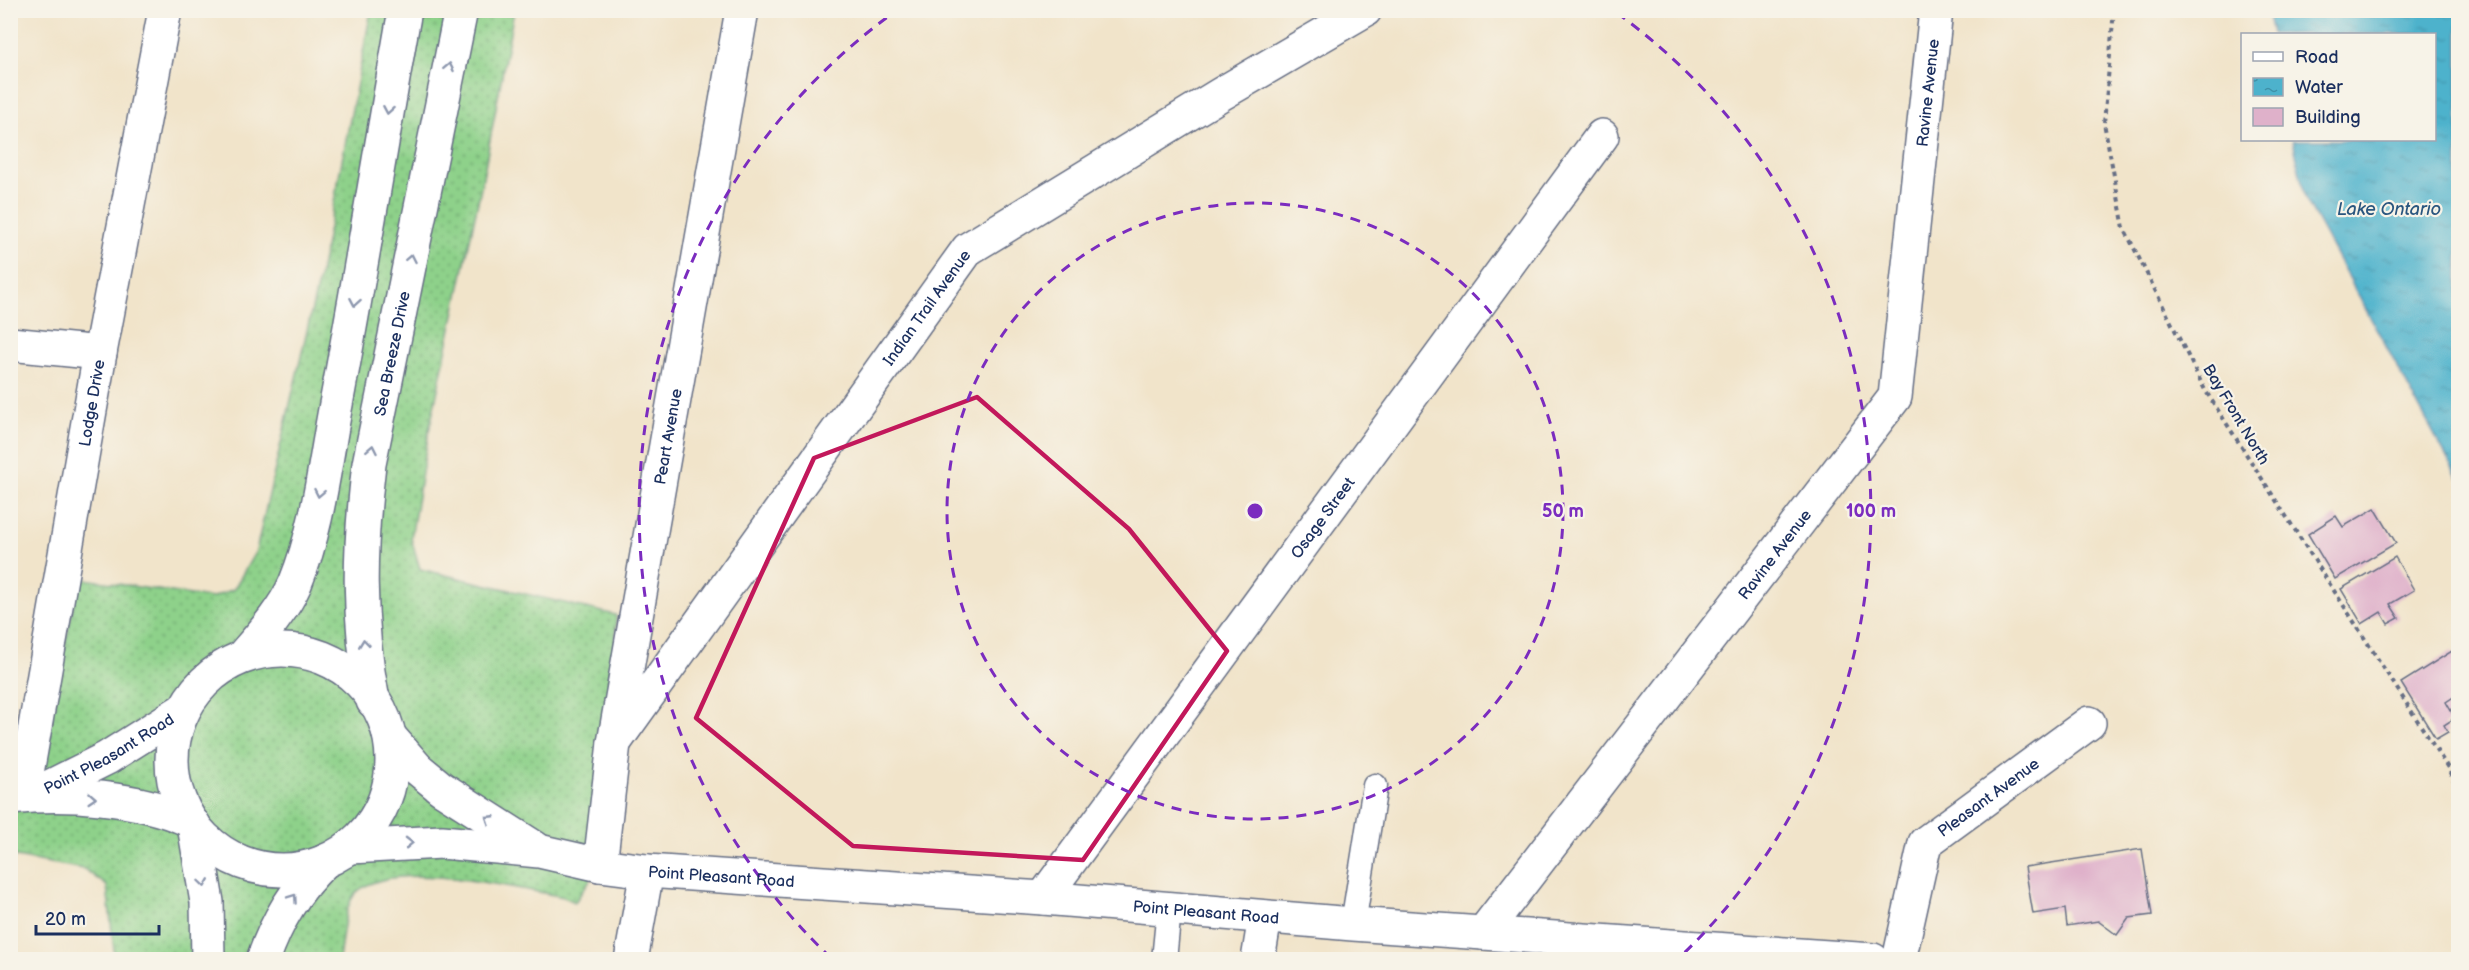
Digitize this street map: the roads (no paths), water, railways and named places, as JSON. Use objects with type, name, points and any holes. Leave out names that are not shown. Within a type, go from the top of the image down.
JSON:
[{"type":"street","name":"Lodge Drive","points":[[22,796],[100,353],[165,10]]},
{"type":"street","points":[[242,657],[260,637],[284,603],[294,586],[307,552],[349,337],[405,10]]},
{"type":"street","name":"Sea Breeze Drive","points":[[373,701],[367,671],[360,602],[360,556],[365,500],[371,453],[460,10]]},
{"type":"street","name":"Peart Avenue","points":[[600,865],[614,743],[742,10]]},
{"type":"street","name":"Indian Trail Avenue","points":[[614,743],[968,249],[1221,94],[1365,10]]},
{"type":"street","name":"Ravine Avenue","points":[[1482,933],[1895,398],[1936,10]]},
{"type":"street","name":"Osage Street","points":[[1043,898],[1602,136]]},
{"type":"street","points":[[10,344],[100,353]]},
{"type":"street","points":[[208,960],[207,902],[192,823],[175,784],[172,759],[175,734],[183,710],[198,688],[218,670],[242,657],[274,650],[307,652],[337,664],[357,680],[373,701],[383,716],[391,738],[393,768],[388,795],[374,824],[292,897],[280,917],[263,960]]},
{"type":"street","name":"Point Pleasant Road","points":[[22,796],[107,758],[183,710]]},
{"type":"street","name":"Pleasant Avenue","points":[[1899,960],[1925,843],[2089,723]]},
{"type":"street","name":"Point Pleasant Road","points":[[391,738],[418,769],[441,788],[539,851]]},
{"type":"street","name":"Point Pleasant Road","points":[[22,796],[145,805],[192,823],[219,850],[245,864],[274,870],[300,868],[338,854],[442,842],[539,851],[600,865],[647,871],[1873,960]]},
{"type":"street","points":[[631,960],[647,871]]},
{"type":"street","points":[[1258,960],[1265,917]]},
{"type":"lane","points":[[1353,924],[1375,786]]},
{"type":"lane","points":[[1164,960],[1169,909]]},
{"type":"water","name":"Lake Ontario","points":[[2267,11],[2458,11],[2458,478],[2305,198],[2293,141],[2436,141],[2436,33],[2272,33]]}]
